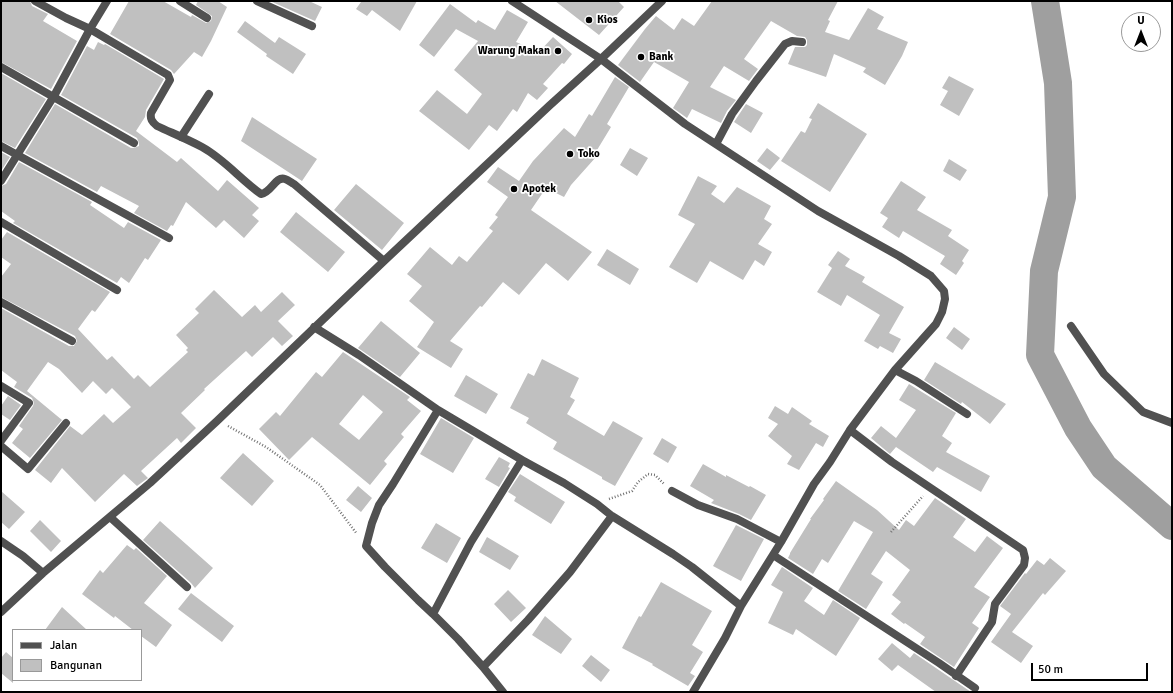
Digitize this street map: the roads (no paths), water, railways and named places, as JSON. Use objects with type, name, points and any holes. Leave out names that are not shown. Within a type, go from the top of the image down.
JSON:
[{"type":"street","points":[[36,1],[66,18],[90,29],[168,75],[170,80],[150,117],[152,122],[157,126],[202,147],[223,162],[252,188],[261,194],[266,193],[278,180],[284,179],[294,184],[384,261]]},
{"type":"street","points":[[1,181],[54,96],[90,29],[107,1]]},
{"type":"street","points":[[180,1],[191,4],[206,18]]},
{"type":"street","points":[[257,1],[312,26]]},
{"type":"street","points":[[512,1],[601,59],[685,124],[818,211],[899,256],[931,276],[944,291],[942,312],[936,324],[895,370],[850,430],[814,484],[693,692]]},
{"type":"street","points":[[1,612],[43,573],[150,483],[384,261],[662,1]]},
{"type":"street","points":[[716,144],[732,114],[785,44],[792,41],[802,42]]},
{"type":"street","points":[[1,67],[134,143]]},
{"type":"street","points":[[181,137],[209,94]]},
{"type":"street","points":[[1,146],[169,238]]},
{"type":"street","points":[[1,222],[117,290]]},
{"type":"street","points":[[1,302],[72,341]]},
{"type":"street","points":[[1071,326],[1104,374],[1143,412],[1172,423]]},
{"type":"street","points":[[314,328],[359,355],[438,410],[564,483],[597,504],[612,516],[680,558],[742,606]]},
{"type":"street","points":[[895,370],[916,381],[967,414]]},
{"type":"street","points":[[1,386],[29,403],[1,441]]},
{"type":"street","points":[[438,410],[379,505],[372,523],[366,546],[483,667],[503,692]]},
{"type":"street","points":[[1,446],[28,469],[66,423]]},
{"type":"street","points":[[850,430],[892,462],[1023,550],[1025,558],[1024,565],[995,604],[992,622],[956,676]]},
{"type":"street","points":[[433,614],[471,542],[522,460]]},
{"type":"street","points":[[672,491],[698,505],[737,519],[781,542]]},
{"type":"street","points":[[483,667],[528,620],[564,578],[612,516]]},
{"type":"street","points":[[110,517],[188,587]]},
{"type":"street","points":[[1,541],[23,556],[43,573]]},
{"type":"street","points":[[773,554],[939,663],[974,688]]},
{"type":"waterway","points":[[1045,1],[1058,83],[1062,197],[1044,271],[1040,355],[1078,428],[1104,467],[1172,526]]},
{"type":"place","name":"Kios","points":[[589,20]]},
{"type":"place","name":"Warung Makan","points":[[558,51]]},
{"type":"place","name":"Bank","points":[[641,57]]},
{"type":"place","name":"Toko","points":[[570,154]]},
{"type":"place","name":"Apotek","points":[[514,189]]}]
